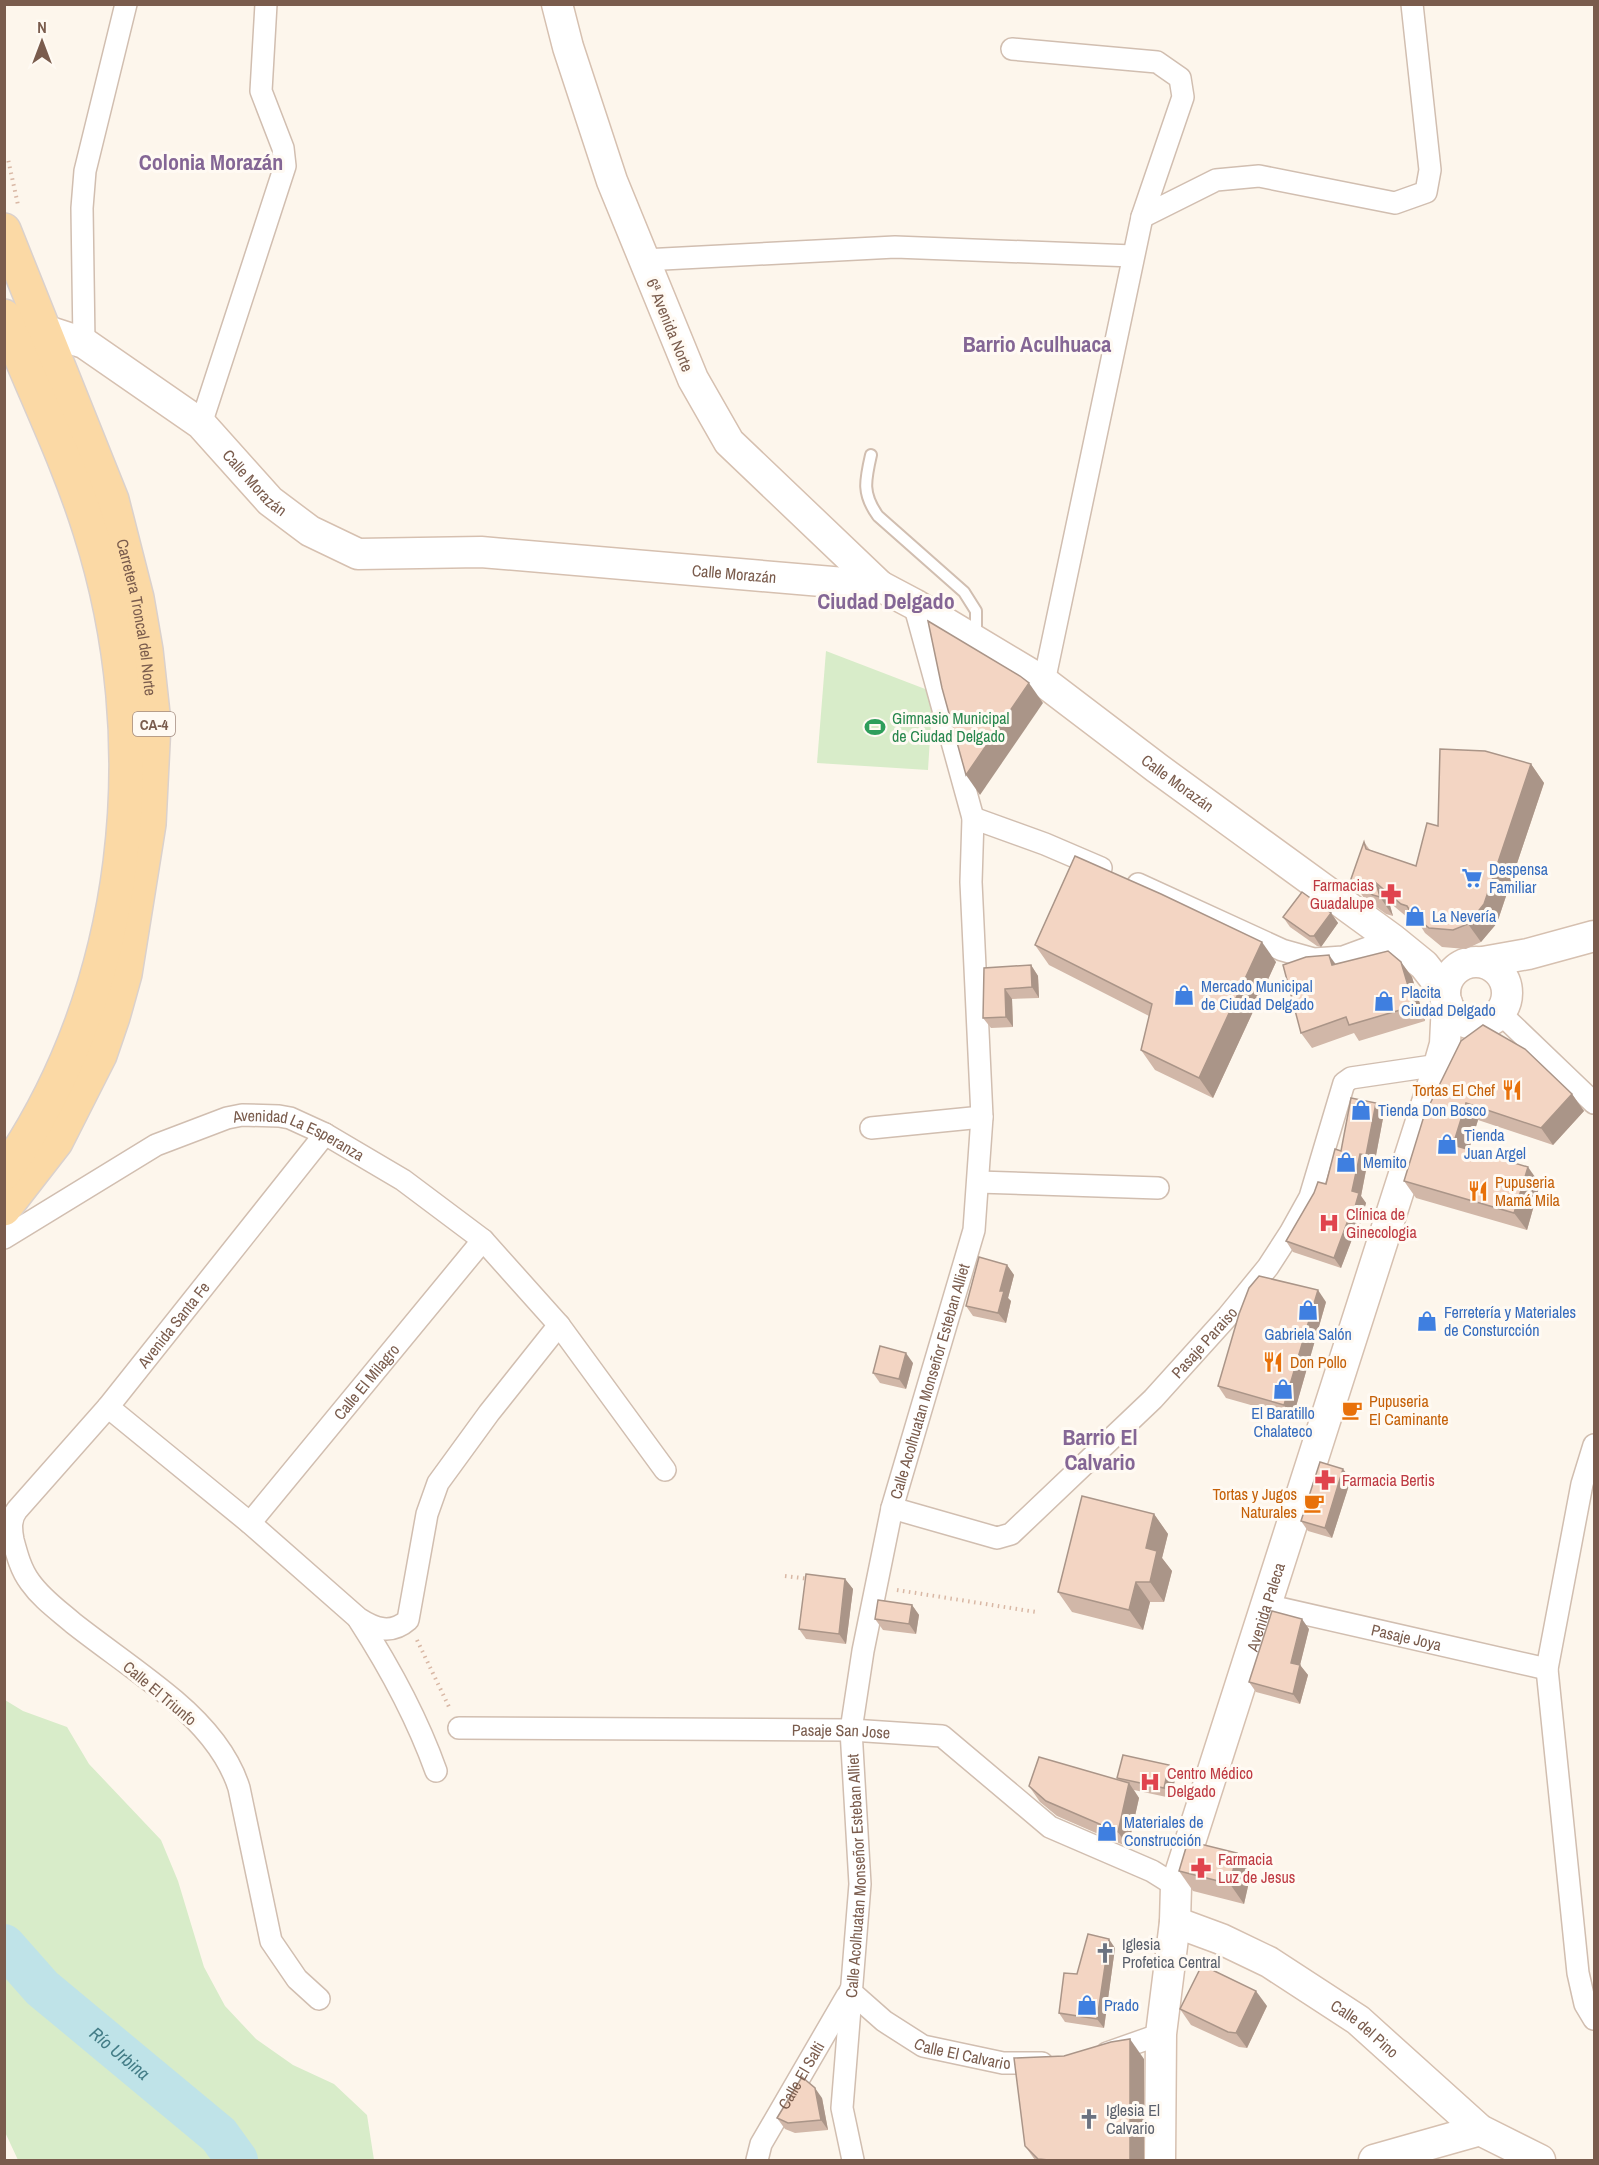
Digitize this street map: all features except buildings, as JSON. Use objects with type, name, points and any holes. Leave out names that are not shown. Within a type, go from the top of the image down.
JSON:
[{"type":"main road","name":"6ª Avenida Norte","points":[[557,4],[568,47],[612,181],[693,379],[729,442],[880,586]]},
{"type":"main road","name":"Carretera Troncal del Norte","points":[[4,1209],[56,1142],[100,1055],[113,1017],[125,974],[149,824],[154,735],[152,691],[146,650],[125,547],[112,500],[44,330],[12,221]]},
{"type":"main road","name":"Carretera Troncal del Norte","points":[[4,316],[54,435],[90,531],[115,624],[124,699],[126,741],[125,799],[117,877],[97,975],[72,1049],[55,1086],[24,1145],[4,1173]]},
{"type":"main road","name":"Calle Morazán","points":[[44,330],[84,343],[201,424],[270,501],[310,531],[358,554],[481,552],[880,586],[1044,682],[1149,762],[1392,939],[1424,965],[1446,997]]},
{"type":"main road","name":"Avenida Paleca","points":[[1478,962],[1558,947],[1594,936]]},
{"type":"main road","name":"Calle Morazán","points":[[1392,939],[1424,953],[1478,962]]},
{"type":"main road","name":"Avenida Paleca","points":[[1439,1065],[1452,1044],[1494,1010],[1512,981],[1528,964],[1558,947]]},
{"type":"main road","points":[[1478,962],[1498,970],[1504,979],[1494,1010],[1458,1018],[1450,1011],[1446,997],[1447,982],[1460,966],[1478,962]]},
{"type":"main road","name":"Avenida Paleca","points":[[1160,2160],[1161,2034],[1176,1886],[1439,1065],[1445,1044],[1446,997]]},
{"type":"main road","name":"Calle del Pino","points":[[1174,1922],[1221,1939],[1269,1962],[1358,2020],[1480,2130],[1540,2160]]},
{"type":"main road","points":[[1374,2160],[1480,2130]]},
{"type":"street","points":[[84,343],[82,208],[85,171],[126,4]]},
{"type":"street","points":[[201,424],[285,166],[283,148],[261,91],[266,4]]},
{"type":"street","points":[[1142,217],[1216,180],[1259,176],[1395,203],[1426,192],[1430,170],[1412,4]]},
{"type":"street","points":[[1012,49],[1156,62],[1180,78],[1183,97],[1142,217],[1044,682]]},
{"type":"street","points":[[644,260],[895,247],[1133,256]]},
{"type":"street","name":"Calle Acolhuatan Monseñor Esteban Alliet","points":[[853,2160],[842,2108],[860,1884],[851,1730],[863,1651],[892,1508],[974,1230],[982,1117],[971,882],[973,819],[914,604]]},
{"type":"street","points":[[973,819],[1046,844],[1180,902],[1282,950],[1314,959],[1343,957],[1392,939]]},
{"type":"street","points":[[1494,1010],[1594,1103]]},
{"type":"street","name":"Pasaje Paraiso","points":[[892,1508],[997,1538],[1011,1534],[1154,1399],[1268,1267],[1310,1197],[1344,1083],[1351,1078],[1439,1065]]},
{"type":"street","name":"Avenidad La Esperanza","points":[[4,1238],[156,1145],[213,1122],[242,1115],[290,1118],[325,1134],[404,1180],[483,1240],[560,1325],[666,1470]]},
{"type":"street","points":[[871,1128],[982,1117]]},
{"type":"street","name":"Avenida Santa Fe","points":[[17,1510],[108,1407],[325,1134]]},
{"type":"street","points":[[978,1182],[1158,1188]]},
{"type":"street","name":"Calle El Milagro","points":[[250,1523],[483,1240]]},
{"type":"street","points":[[108,1407],[250,1523],[358,1618],[374,1628],[384,1629],[400,1626],[408,1620],[427,1514],[438,1484],[489,1413],[560,1325]]},
{"type":"street","points":[[1594,1445],[1582,1484],[1547,1669],[1578,1973],[1585,2004],[1594,2019]]},
{"type":"street","name":"Calle El Triunfo","points":[[17,1510],[12,1524],[12,1536],[22,1569],[42,1597],[174,1701],[195,1720],[231,1766],[239,1788],[271,1941],[297,1979],[319,2000]]},
{"type":"street","name":"Pasaje Joya","points":[[1266,1605],[1547,1669]]},
{"type":"street","points":[[358,1618],[384,1658],[436,1772]]},
{"type":"street","name":"Pasaje San Jose","points":[[459,1728],[851,1730],[942,1736],[1050,1827],[1152,1871],[1176,1886]]},
{"type":"street","name":"Calle El Calvario","points":[[850,1991],[884,2021],[923,2046],[1003,2063],[1067,2063]]},
{"type":"street","name":"Calle El Salti","points":[[757,2160],[761,2144],[850,1991]]},
{"type":"street","points":[[1088,2059],[1161,2034]]},
{"type":"lane","points":[[871,455],[865,484],[869,503],[878,516],[964,592],[976,611],[976,641]]},
{"type":"path","points":[[4,160],[8,159],[12,221]]},
{"type":"path","points":[[785,1576],[819,1580]]},
{"type":"path","points":[[876,1586],[1036,1612]]},
{"type":"path","points":[[408,1620],[459,1728]]},
{"type":"green space","name":"Gimnasio Municipal de Ciudad Delgado","points":[[826,651],[933,692],[928,770],[817,763]]},
{"type":"green space","points":[[5,1700],[23,1711],[67,1727],[89,1764],[161,1840],[178,1881],[204,1967],[225,2006],[256,2039],[293,2065],[334,2084],[367,2115],[374,2160],[18,2160],[4,2130]]},
{"type":"waterway","name":"Río Urbina","points":[[4,1945],[42,1988],[219,2135],[237,2160]]},
{"type":"place","name":"Gimnasio Municipal de Ciudad Delgado","points":[[875,727]]},
{"type":"place","name":"Despensa Familiar","points":[[1472,878]]},
{"type":"place","name":"Farmacias Guadalupe","points":[[1391,894]]},
{"type":"place","name":"La Nevería","points":[[1415,916]]},
{"type":"place","name":"Mercado Municipal de Ciudad Delgado","points":[[1184,995]]},
{"type":"place","name":"Placita Ciudad Delgado","points":[[1384,1001]]},
{"type":"place","name":"Tortas El Chef","points":[[1512,1090]]},
{"type":"place","name":"Tienda Don Bosco","points":[[1361,1110]]},
{"type":"place","name":"Tienda Juan Argel","points":[[1447,1144]]},
{"type":"place","name":"Memito","points":[[1346,1162]]},
{"type":"place","name":"Pupuseria Mamá Mila","points":[[1478,1191]]},
{"type":"place","name":"Clínica de Ginecologia","points":[[1329,1223]]},
{"type":"place","name":"Gabriela Salón","points":[[1308,1310]]},
{"type":"place","name":"Ferretería y Materiales de Consturcción","points":[[1427,1321]]},
{"type":"place","name":"Don Pollo","points":[[1273,1362]]},
{"type":"place","name":"El Baratillo Chalateco","points":[[1283,1389]]},
{"type":"place","name":"Pupuseria El Caminante","points":[[1352,1410]]},
{"type":"place","name":"Farmacia Bertis","points":[[1325,1480]]},
{"type":"place","name":"Tortas y Jugos Naturales","points":[[1314,1503]]},
{"type":"place","name":"Centro Médico Delgado","points":[[1150,1782]]},
{"type":"place","name":"Materiales de Construcción","points":[[1107,1831]]},
{"type":"place","name":"Farmacia Luz de Jesus","points":[[1201,1868]]},
{"type":"place","name":"Iglesia Profetica Central","points":[[1105,1953]]},
{"type":"place","name":"Prado","points":[[1087,2005]]},
{"type":"place","name":"Iglesia El Calvario","points":[[1089,2119]]},
{"type":"district","name":"Colonia Morazán","points":[[211,162]]},
{"type":"district","name":"Barrio Aculhuaca","points":[[1037,344]]},
{"type":"district","name":"Ciudad Delgado","points":[[886,601]]},
{"type":"district","name":"Barrio El Calvario","points":[[1100,1450]]}]
